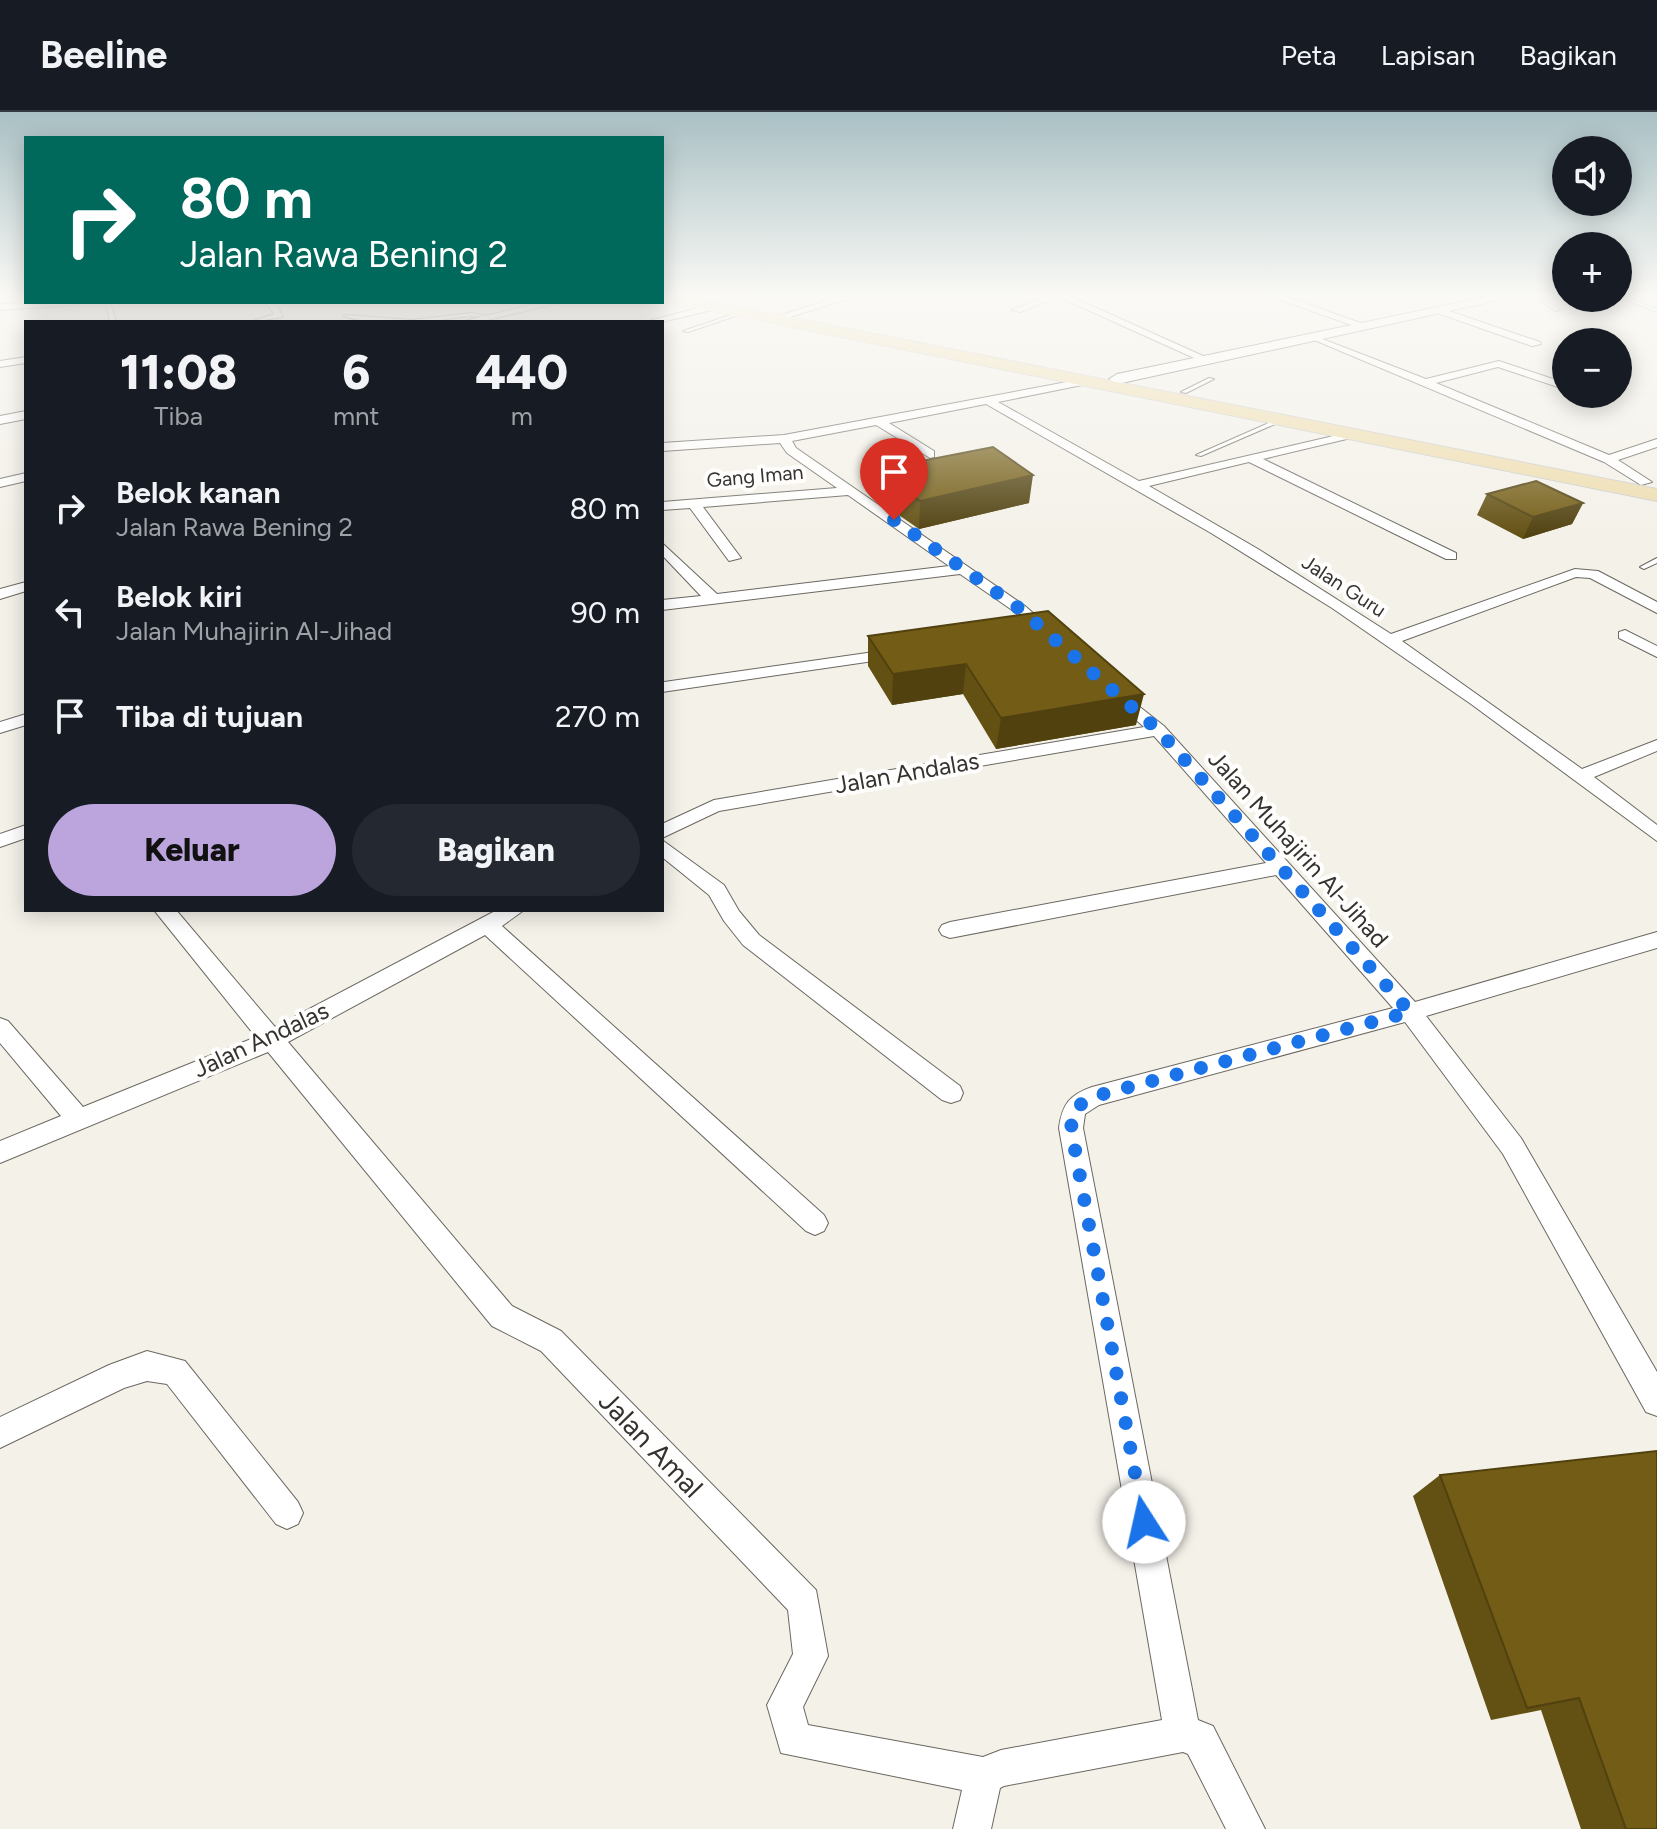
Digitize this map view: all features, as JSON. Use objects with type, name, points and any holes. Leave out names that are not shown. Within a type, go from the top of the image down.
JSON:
[{"type":"main road","points":[[1060,377],[1351,434],[1545,478],[1653,487]]},
{"type":"main road","points":[[1107,377],[1653,487]]},
{"type":"street","points":[[1117,379],[1126,377]]},
{"type":"street","points":[[1410,377],[1608,459],[1653,487]]},
{"type":"street","points":[[1424,383],[1447,377]]},
{"type":"street","points":[[664,447],[784,439],[1083,382]]},
{"type":"street","name":"Jalan Guru","points":[[989,401],[1287,573],[1389,640],[1581,776],[1657,835]]},
{"type":"street","points":[[0,420],[24,415]]},
{"type":"street","points":[[878,421],[930,454]]},
{"type":"street","points":[[1134,486],[1351,434]]},
{"type":"street","points":[[784,439],[791,450],[1020,609],[1069,652]]},
{"type":"street","points":[[1608,459],[1657,443]]},
{"type":"street","points":[[1251,458],[1451,556]]},
{"type":"street","points":[[0,483],[24,477]]},
{"type":"street","name":"Gang Iman","points":[[664,506],[852,491]]},
{"type":"street","points":[[693,503],[734,558]]},
{"type":"street","points":[[664,549],[714,600]]},
{"type":"street","points":[[664,605],[964,569]]},
{"type":"street","points":[[1389,640],[1575,573],[1593,574],[1657,608]]},
{"type":"street","points":[[0,594],[24,587]]},
{"type":"street","points":[[1019,637],[1046,633]]},
{"type":"street","points":[[1625,635],[1657,652]]},
{"type":"street","points":[[664,687],[916,651]]},
{"type":"street","name":"Jalan Muhajirin Al-Jihad","points":[[1102,681],[1158,730],[1278,868],[1410,1012],[1512,1146],[1657,1401]]},
{"type":"street","name":"Jalan Andalas","points":[[664,831],[714,806],[1158,730]]},
{"type":"street","points":[[1581,776],[1657,745]]},
{"type":"street","points":[[0,841],[24,832]]},
{"type":"street","points":[[664,849],[717,890],[731,916],[751,940],[951,1093]]},
{"type":"street","points":[[950,930],[1278,868]]},
{"type":"street","points":[[166,912],[270,1041]]},
{"type":"street","name":"Jalan Andalas","points":[[0,1152],[270,1041],[510,912]]},
{"type":"street","points":[[487,925],[815,1223]]},
{"type":"street","points":[[1183,1734],[1071,1128],[1074,1109],[1092,1097],[1410,1012],[1657,940]]},
{"type":"street","points":[[0,1027],[79,1120]]},
{"type":"street","name":"Jalan Amal","points":[[270,1041],[502,1316],[551,1341],[804,1602],[811,1656],[785,1705],[794,1740],[984,1776]]},
{"type":"street","points":[[0,1433],[119,1375],[147,1366],[175,1371],[287,1513]]},
{"type":"street","points":[[972,1829],[984,1776],[1001,1768],[1183,1734],[1200,1739],[1246,1829]]},
{"type":"lane","points":[[1184,392],[1211,379]]},
{"type":"lane","points":[[1199,455],[1280,420]]},
{"type":"lane","points":[[1644,567],[1657,560]]},
{"type":"building","points":[[993,447],[1033,475],[920,501],[875,470]]},
{"type":"building","points":[[1536,481],[1583,503],[1533,517],[1487,494]]},
{"type":"building","points":[[1048,611],[1144,694],[1001,718],[966,664],[893,674],[868,636]]},
{"type":"building","points":[[1657,1451],[1657,1829],[1626,1829],[1579,1698],[1527,1708],[1440,1475]]},
{"type":"route","points":[[894,520],[1020,609],[1158,730],[1278,868],[1410,1012],[1092,1097],[1074,1109],[1071,1128],[1144,1522]]}]
